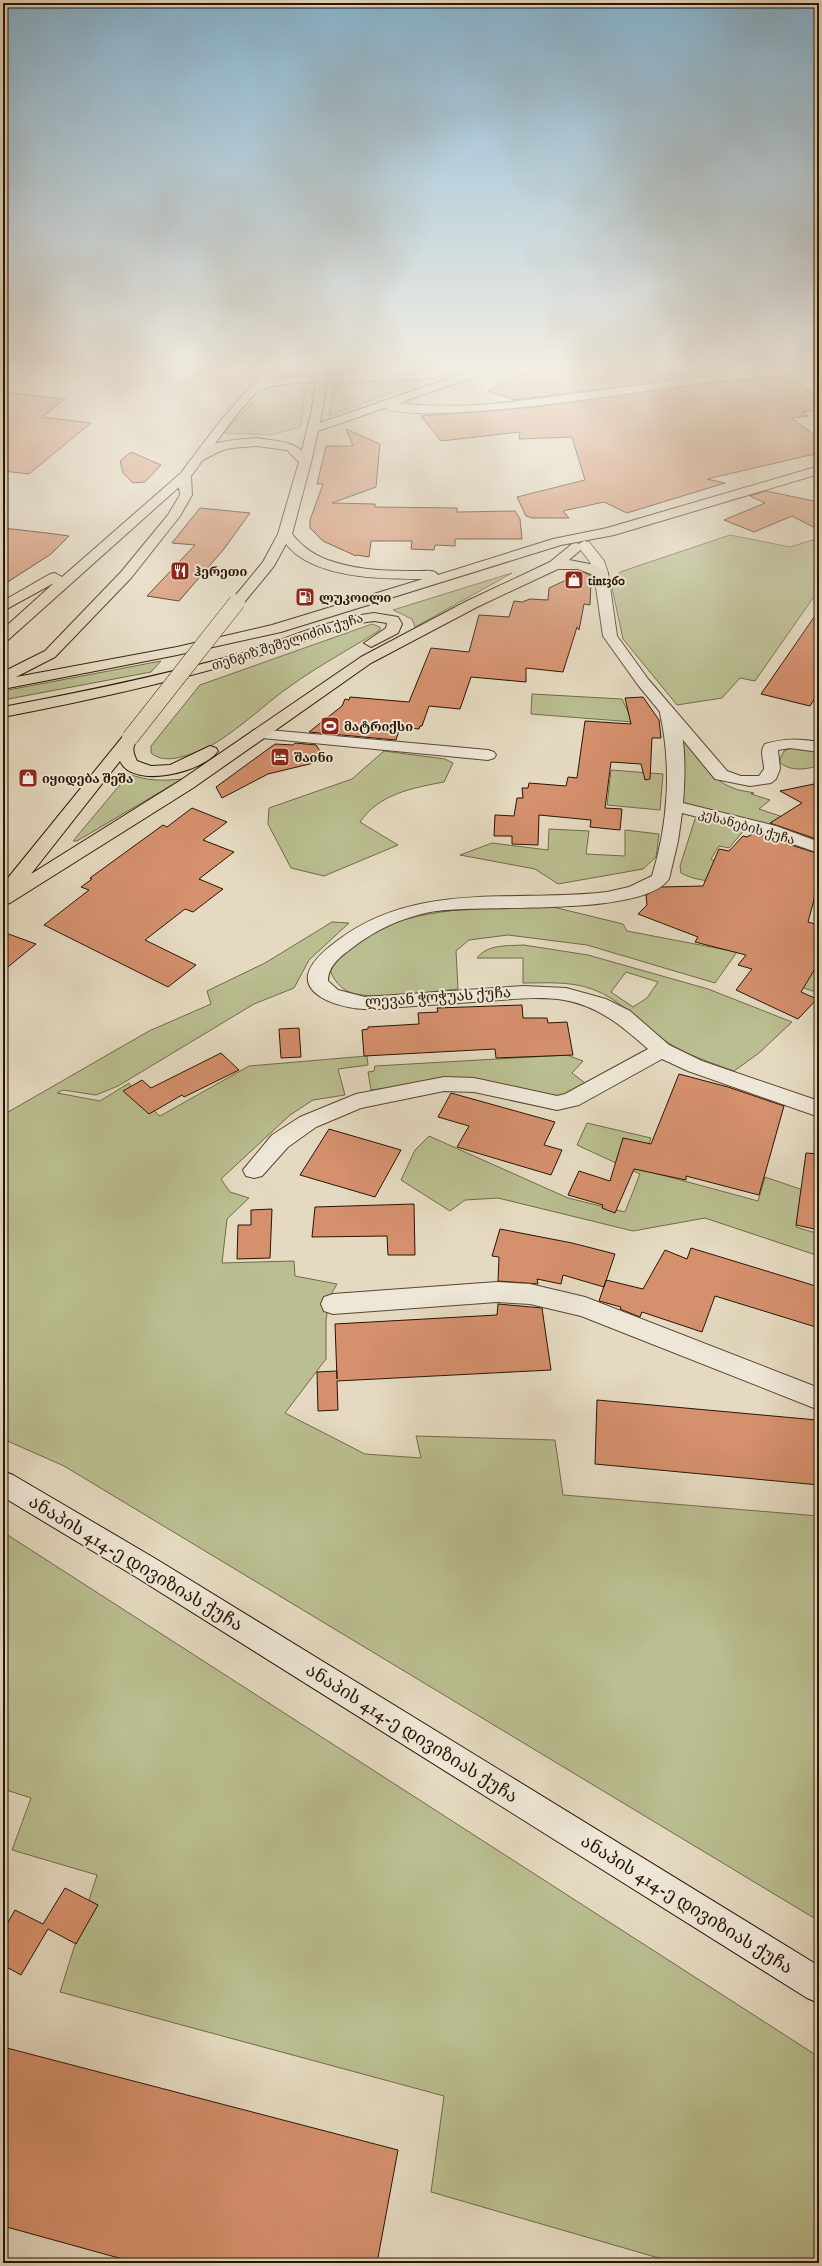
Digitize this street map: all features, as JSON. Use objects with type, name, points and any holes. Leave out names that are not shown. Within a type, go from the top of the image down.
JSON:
[{"type":"main road","points":[[3,638],[97,552],[185,476],[189,471]]},
{"type":"main road","points":[[3,897],[269,563],[285,534],[303,471]]},
{"type":"main road","name":"თენგიზ შეშელიძის ქუჩა","points":[[3,684],[227,640],[303,621],[558,542],[610,532],[816,471]]},
{"type":"main road","points":[[3,677],[35,663],[50,654],[126,575],[174,516],[186,496],[185,476]]},
{"type":"main road","name":"თენგიზ შეშელიძის ქუჩა","points":[[3,712],[133,686],[259,653],[490,573],[581,546],[610,532]]},
{"type":"main road","points":[[285,534],[294,548],[313,559],[352,570],[395,574],[452,575]]},
{"type":"main road","points":[[3,897],[187,784],[366,660],[472,604],[555,565],[581,546]]},
{"type":"main road","points":[[3,607],[97,552]]},
{"type":"main road","points":[[555,565],[576,564],[594,568],[599,567]]},
{"type":"main road","points":[[128,741],[125,753],[130,764],[144,770],[167,771],[179,769],[196,762],[299,687],[335,664],[388,635],[395,627],[395,624],[388,618],[374,617],[353,620]]},
{"type":"street","points":[[581,546],[599,567],[610,636],[668,713],[721,775],[731,780],[756,782],[770,775],[772,768],[769,752],[771,747],[778,744],[790,743],[819,747]]},
{"type":"street","name":"ლევან ჭოჭუას ქუჩა","points":[[668,713],[674,736],[675,806],[668,856],[660,879],[631,893],[582,900],[460,903],[420,909],[384,920],[358,933],[330,955],[320,969],[318,977],[319,984],[325,991],[340,999],[365,1003],[524,992],[566,994],[599,1004],[623,1016],[662,1050],[695,1066],[819,1109]]},
{"type":"street","points":[[258,734],[488,755]]},
{"type":"street","name":"კესანების ქუჩა","points":[[675,806],[770,830],[819,848]]},
{"type":"street","points":[[254,1170],[280,1141],[308,1122],[356,1101],[444,1084],[474,1085],[557,1103],[571,1100],[662,1050]]},
{"type":"street","points":[[333,1304],[497,1292],[530,1294],[585,1307],[819,1399]]},
{"type":"street","name":"ანაპის 414-ე დივიზიას ქუჩა","points":[[3,1483],[146,1568],[819,1986]]},
{"type":"green space","points":[[730,535],[790,547],[819,538],[819,599],[813,598],[755,681],[740,678],[722,698],[677,705],[623,639],[611,583],[620,572]]},
{"type":"green space","points":[[512,573],[415,627],[412,619],[393,610]]},
{"type":"green space","points":[[372,624],[380,627],[380,630],[300,679],[218,741],[189,755],[172,759],[161,758],[151,753],[151,746],[200,685]]},
{"type":"green space","points":[[161,661],[151,672],[3,700],[3,691]]},
{"type":"green space","points":[[532,694],[622,699],[633,722],[531,714]]},
{"type":"green space","points":[[676,727],[700,762],[715,777],[735,789],[754,793],[751,794],[770,800],[759,809],[786,818],[775,828],[686,805],[683,802]]},
{"type":"green space","points":[[791,748],[819,751],[819,766],[794,769],[780,763],[780,759],[784,751]]},
{"type":"green space","points":[[384,751],[445,759],[453,763],[444,782],[408,790],[386,799],[368,812],[360,822],[398,845],[324,876],[291,868],[268,824],[269,808],[352,779]]},
{"type":"green space","points":[[611,770],[663,774],[660,810],[607,805]]},
{"type":"green space","points":[[129,774],[155,780],[182,779],[77,841],[73,841]]},
{"type":"green space","points":[[703,817],[746,828],[729,848],[719,846],[711,859],[723,864],[716,881],[698,879],[681,873],[680,866],[695,819]]},
{"type":"green space","points":[[549,829],[589,831],[586,854],[625,856],[625,830],[659,834],[656,857],[643,869],[558,884],[535,869],[460,855],[492,843],[548,850]]},
{"type":"green space","points":[[545,905],[623,924],[627,931],[737,952],[715,983],[587,945],[508,935],[469,940],[456,951],[458,989],[384,996],[369,996],[347,991],[335,980],[329,967],[364,938],[382,928],[403,920],[427,914],[476,908]]},
{"type":"green space","points":[[332,922],[349,923],[309,960],[294,988],[254,1004],[118,1086],[96,1095],[63,1090],[57,1093],[100,1101],[129,1083],[135,1095],[160,1116],[249,1066],[367,1056],[368,1065],[338,1069],[345,1095],[313,1100],[290,1115],[221,1179],[230,1192],[249,1198],[227,1219],[222,1263],[294,1261],[295,1276],[337,1284],[330,1296],[326,1320],[326,1359],[285,1413],[365,1454],[421,1458],[416,1436],[555,1440],[563,1495],[819,1516],[819,1921],[64,1466],[3,1439],[3,1115],[149,1031],[211,1004],[207,991],[265,963]]},
{"type":"green space","points":[[524,945],[588,955],[708,989],[792,1022],[759,1053],[734,1071],[698,1058],[672,1045],[655,1034],[621,1005],[602,993],[584,986],[549,983],[523,983],[523,958],[477,958],[481,953],[492,948]],"holes":[[[626,972],[658,982],[647,998],[633,1007],[611,992]]]},
{"type":"green space","points":[[792,959],[819,963],[819,993],[785,982]]},
{"type":"green space","points":[[567,1055],[583,1061],[572,1073],[589,1086],[561,1096],[445,1081],[371,1090],[368,1072],[374,1071],[375,1066]]},
{"type":"green space","points":[[587,1123],[651,1138],[640,1169],[758,1201],[765,1177],[803,1190],[796,1227],[819,1234],[819,1256],[705,1218],[633,1231],[498,1198],[465,1200],[450,1211],[401,1180],[415,1150],[429,1136],[568,1198],[625,1212],[640,1174],[577,1145]]},
{"type":"green space","points":[[3,1532],[819,2057],[819,2263],[676,2263],[431,2192],[444,2096],[60,1992],[97,1875],[12,1850],[31,1798],[3,1789]]},
{"type":"building","points":[[3,471],[33,471],[29,474]]},
{"type":"building","points":[[122,471],[156,471],[145,482],[133,483]]},
{"type":"building","points":[[320,471],[378,471],[376,487],[332,503],[375,504],[375,507],[457,508],[457,512],[515,511],[520,519],[522,539],[455,539],[455,546],[435,545],[434,550],[411,549],[412,541],[371,541],[369,557],[356,556],[323,541],[310,528],[310,520],[323,484],[317,484]]},
{"type":"building","points":[[582,471],[743,471],[707,479],[725,483],[627,513],[604,502],[563,511],[569,518],[532,518],[526,516],[517,497],[585,480]]},
{"type":"building","points":[[766,491],[819,502],[819,530],[792,516],[754,532],[724,520],[765,503],[750,496]]},
{"type":"building","points":[[200,508],[250,513],[224,549],[179,601],[147,596],[195,545],[172,543]]},
{"type":"building","points":[[3,528],[69,536],[51,554],[3,585]]},
{"type":"building","points":[[583,572],[590,575],[590,605],[584,604],[579,630],[577,627],[563,672],[526,668],[526,682],[471,677],[460,709],[429,706],[422,726],[420,726],[419,729],[400,727],[396,740],[309,732],[342,706],[345,699],[349,700],[350,697],[409,702],[431,648],[469,652],[479,615],[509,617],[514,601],[522,602],[530,599],[548,600],[549,588]]},
{"type":"building","points":[[819,610],[819,692],[810,706],[761,694]]},
{"type":"building","points":[[643,697],[659,720],[661,738],[652,738],[650,779],[645,780],[641,764],[611,762],[605,808],[622,809],[620,830],[590,827],[591,820],[539,815],[538,845],[512,844],[512,836],[494,836],[495,815],[514,816],[517,798],[523,798],[522,788],[528,788],[529,783],[566,786],[568,777],[577,778],[585,721],[631,724],[625,698]]},
{"type":"building","points":[[295,743],[316,745],[326,760],[268,774],[222,798],[216,787],[275,744],[293,745]]},
{"type":"building","points":[[819,783],[819,840],[770,823],[802,803],[780,791]]},
{"type":"building","points":[[192,808],[227,822],[203,840],[234,852],[199,879],[223,889],[193,912],[185,909],[145,940],[196,965],[168,987],[44,925],[89,890],[81,887],[92,879],[90,878],[163,825],[167,827]]},
{"type":"building","points":[[754,833],[819,854],[819,881],[808,922],[819,925],[819,962],[801,992],[817,999],[798,1019],[736,990],[752,969],[738,965],[746,955],[695,942],[698,937],[638,914],[647,905],[646,895],[661,887],[703,886],[719,849],[729,851],[743,836],[747,837]]},
{"type":"building","points":[[3,932],[36,944],[3,971]]},
{"type":"building","points":[[522,1005],[523,1018],[547,1018],[548,1023],[567,1022],[573,1055],[496,1058],[495,1049],[364,1056],[362,1030],[368,1029],[368,1027],[419,1024],[418,1013],[438,1012],[437,1008]]},
{"type":"building","points":[[299,1028],[301,1057],[281,1058],[279,1029]]},
{"type":"building","points":[[221,1053],[239,1070],[184,1097],[182,1095],[149,1114],[123,1091],[142,1080],[151,1088]]},
{"type":"building","points":[[679,1074],[728,1087],[784,1106],[759,1195],[686,1176],[686,1180],[634,1169],[615,1213],[602,1208],[603,1205],[568,1195],[579,1171],[610,1181],[623,1138],[651,1144]]},
{"type":"building","points":[[451,1093],[555,1122],[544,1145],[562,1150],[551,1175],[457,1147],[469,1126],[438,1117]]},
{"type":"building","points":[[329,1129],[401,1150],[375,1197],[300,1175]]},
{"type":"building","points":[[806,1153],[819,1154],[819,1230],[796,1225]]},
{"type":"building","points":[[414,1204],[415,1255],[388,1255],[387,1236],[312,1237],[315,1207]]},
{"type":"building","points":[[272,1209],[270,1258],[237,1259],[238,1225],[251,1225],[251,1210]]},
{"type":"building","points":[[500,1229],[572,1243],[615,1254],[604,1287],[563,1275],[561,1284],[537,1279],[538,1284],[498,1281],[499,1257],[492,1256]]},
{"type":"building","points":[[691,1248],[819,1287],[819,1328],[715,1296],[702,1332],[642,1312],[640,1317],[620,1309],[621,1307],[599,1301],[606,1280],[643,1289],[665,1250],[687,1259]]},
{"type":"building","points":[[498,1304],[542,1308],[551,1370],[337,1381],[338,1410],[318,1411],[317,1372],[337,1371],[335,1324],[497,1315]]},
{"type":"building","points":[[597,1400],[817,1420],[819,1485],[595,1464]]},
{"type":"building","points":[[65,1888],[98,1905],[76,1944],[48,1929],[21,1975],[3,1965],[3,1931],[15,1910],[43,1924]]},
{"type":"building","points":[[3,2047],[398,2150],[377,2263],[137,2263],[3,2226]]},
{"type":"place","name":"ჰერეთი","points":[[180,571]]},
{"type":"place","name":"tint360","points":[[574,580]]},
{"type":"place","name":"ლუკოილი","points":[[305,597]]},
{"type":"place","name":"მატრიქსი","points":[[330,726]]},
{"type":"place","name":"შაინი","points":[[280,757]]},
{"type":"place","name":"იყიდება შეშა","points":[[28,778]]}]
